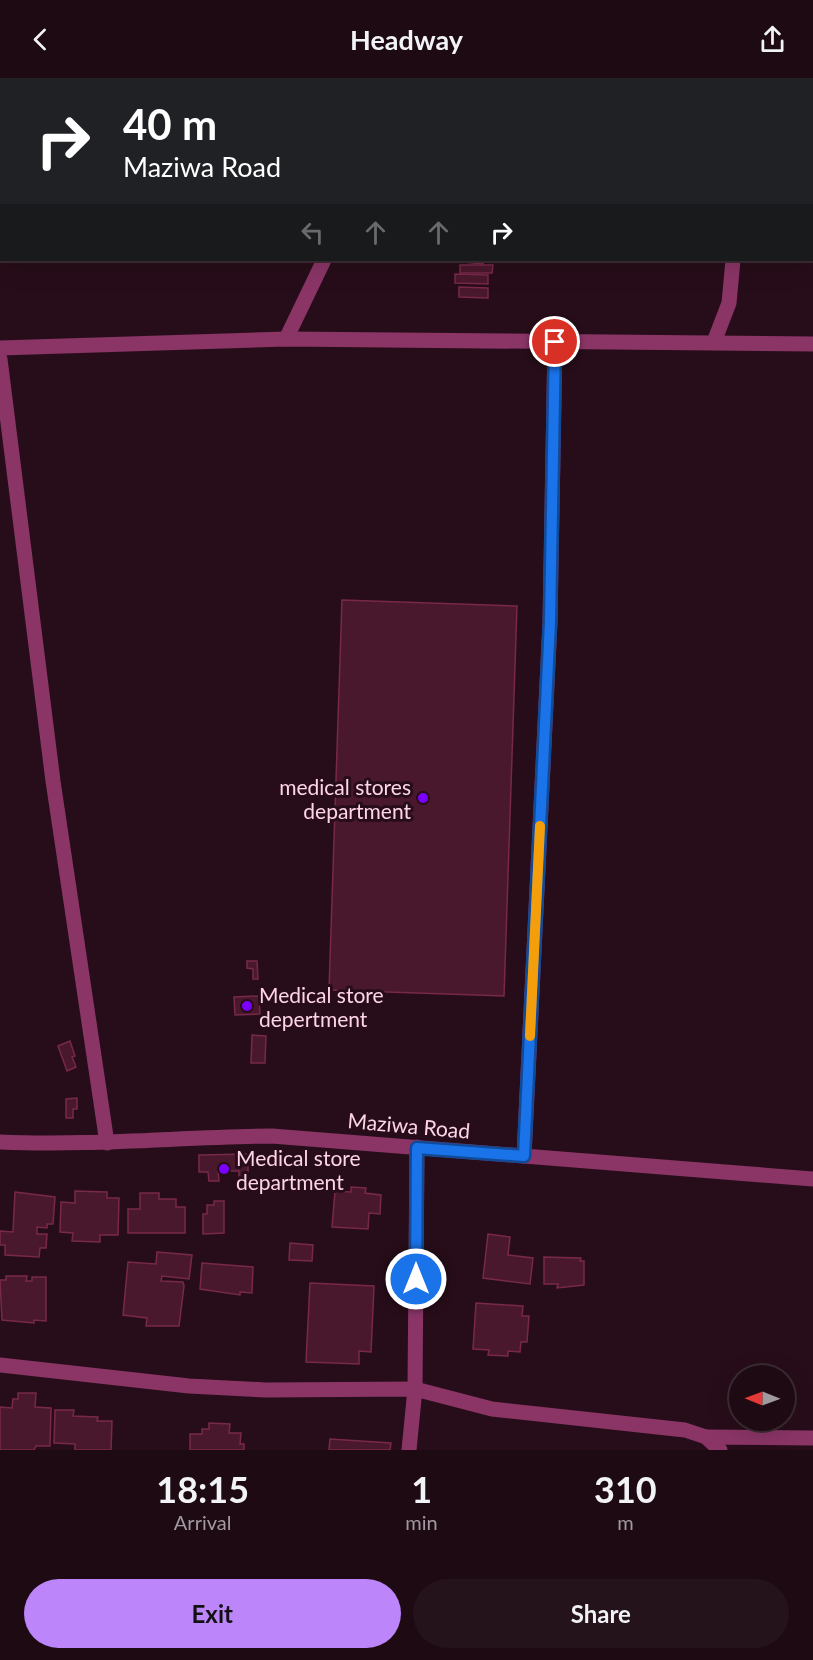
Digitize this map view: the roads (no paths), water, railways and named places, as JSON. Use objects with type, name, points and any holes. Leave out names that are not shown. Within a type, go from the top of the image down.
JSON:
[{"type":"street","points":[[286,339],[324,261]]},
{"type":"street","points":[[714,342],[729,303],[733,261]]},
{"type":"street","points":[[0,348],[286,339],[813,344]]},
{"type":"street","points":[[524,1156],[550,622],[555,342]]},
{"type":"street","points":[[0,359],[53,781],[107,1143]]},
{"type":"street","name":"Maziwa Road","points":[[0,1142],[107,1143],[191,1137],[272,1136],[813,1179]]},
{"type":"street","points":[[410,1450],[415,1389],[417,1148]]},
{"type":"street","points":[[0,1365],[189,1386],[266,1390],[415,1389],[492,1408],[684,1430],[706,1437],[813,1438]]},
{"type":"street","points":[[706,1437],[720,1450]]},
{"type":"place","name":"medical stores department","points":[[423,798]]},
{"type":"place","name":"Medical store depertment","points":[[247,1006]]},
{"type":"place","name":"Medical store department","points":[[224,1169]]}]
